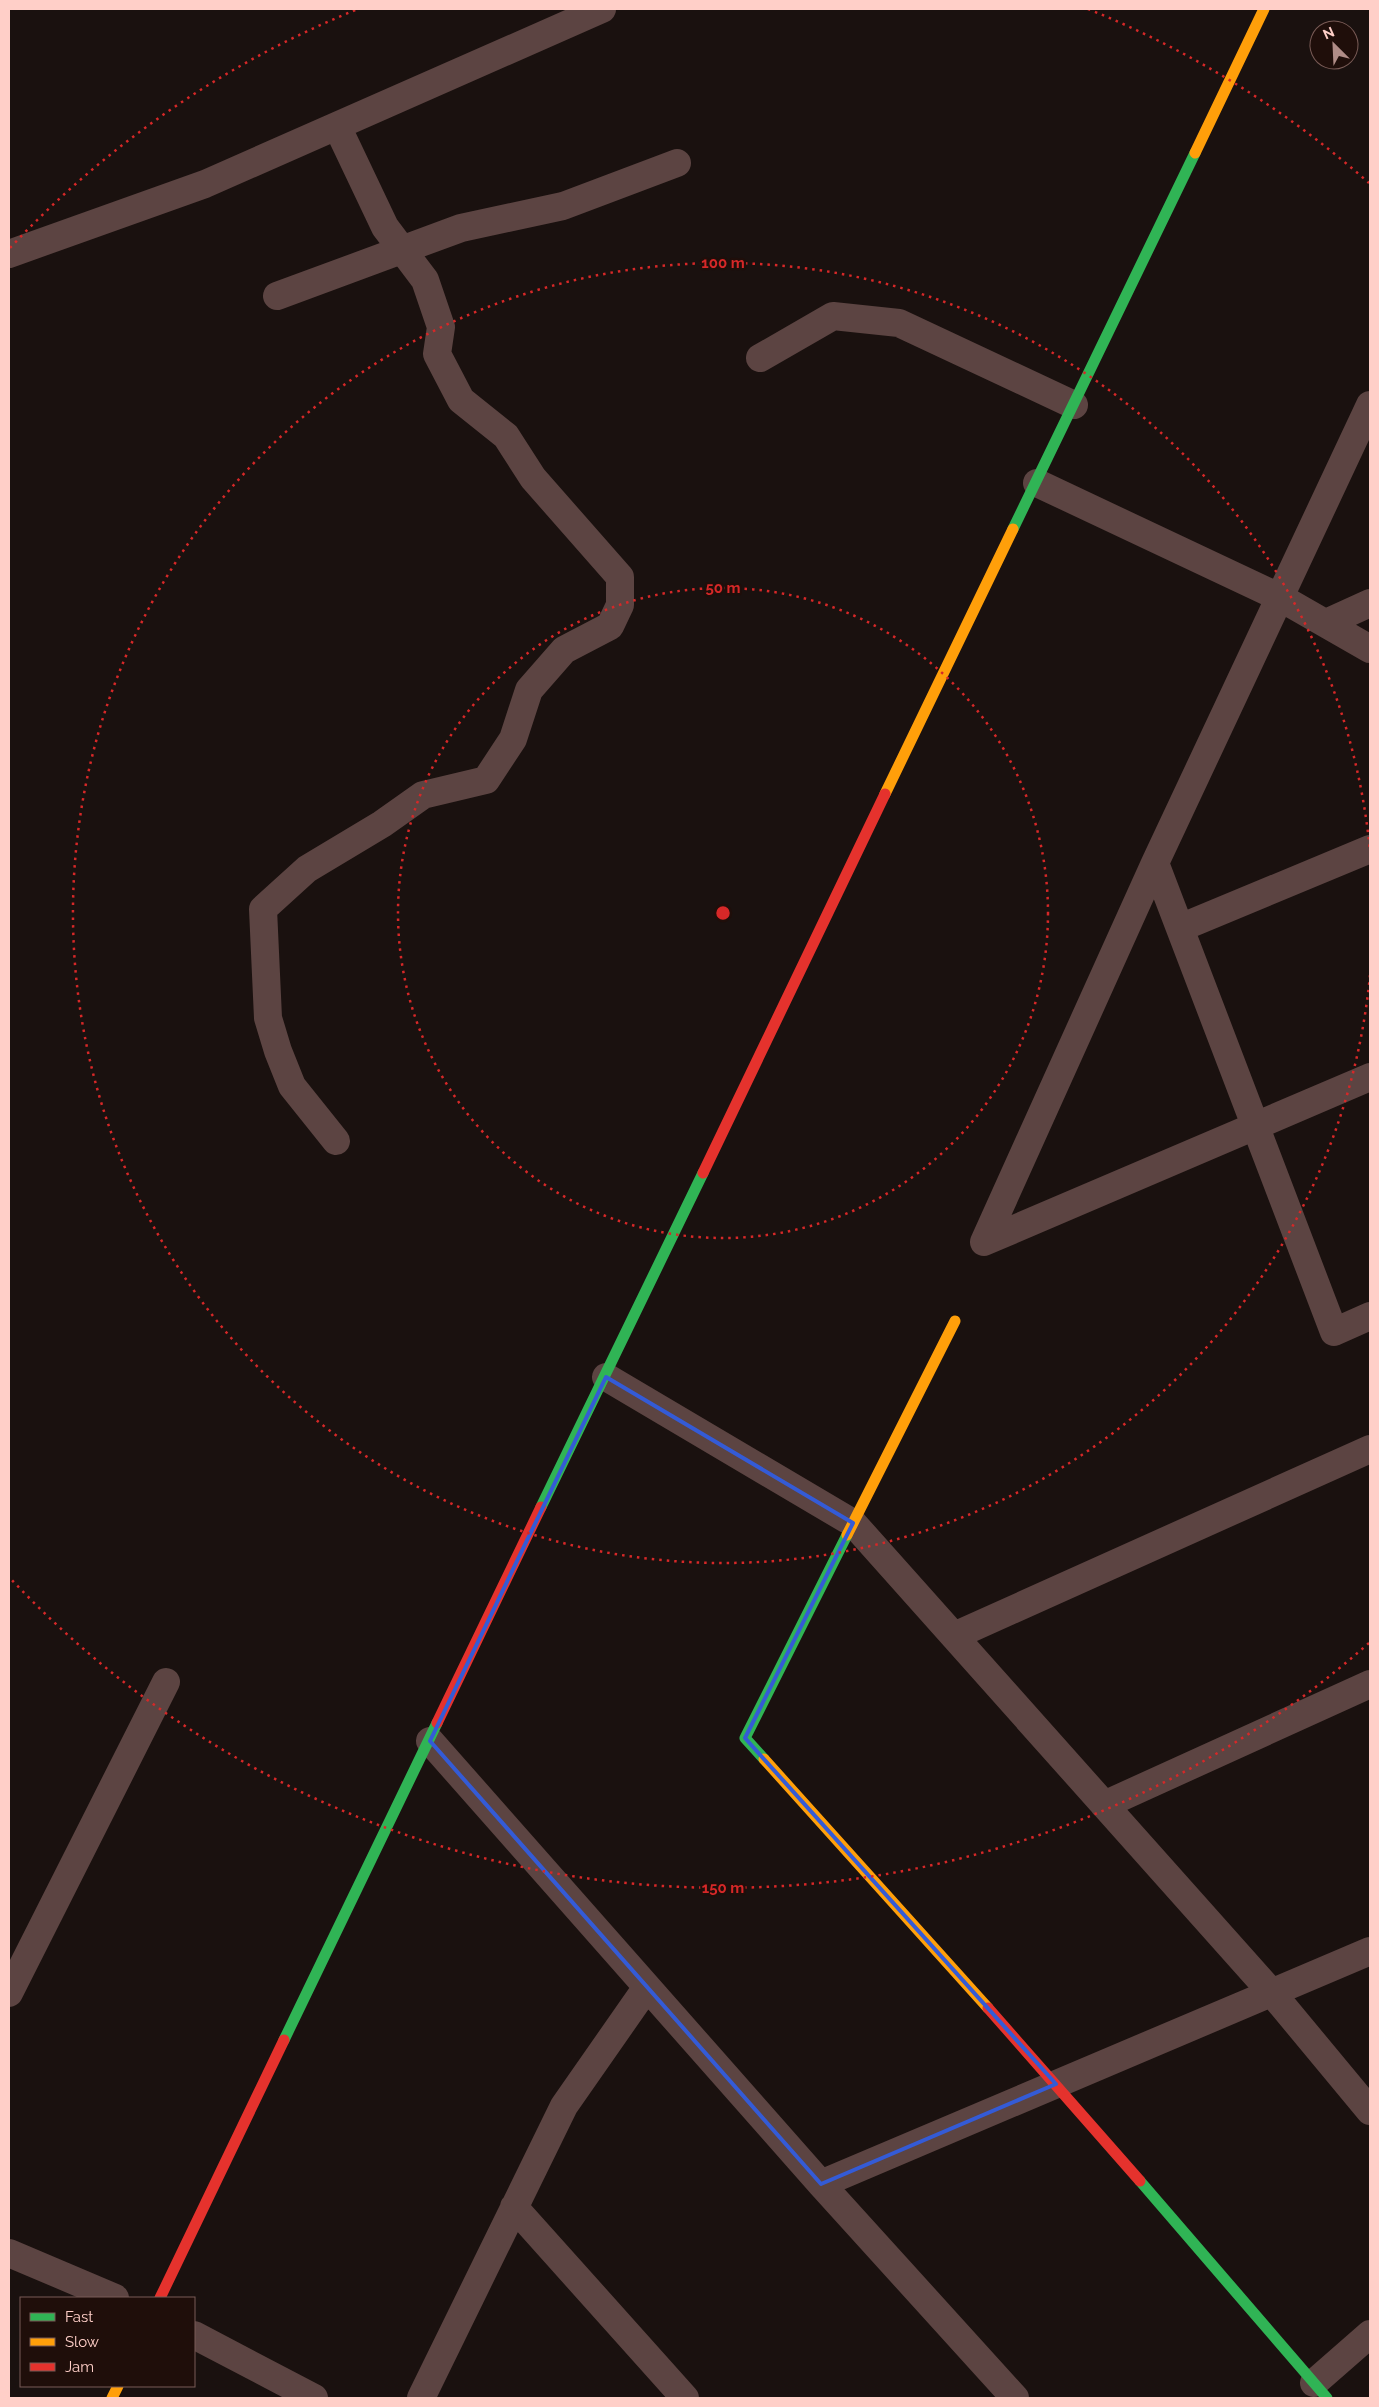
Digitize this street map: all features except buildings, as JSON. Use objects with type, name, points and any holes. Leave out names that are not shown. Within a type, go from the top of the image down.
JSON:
[{"type":"main road","points":[[160,2297],[1037,484],[1264,9]]},
{"type":"main road","points":[[955,1321],[745,1738],[1056,2084],[1320,2391]]},
{"type":"street","points":[[9,254],[205,184],[602,9]]},
{"type":"street","points":[[336,1142],[292,1086],[278,1051],[268,1018],[263,909],[307,869],[382,824],[423,795],[486,780],[513,739],[529,690],[564,650],[610,626],[620,605],[620,577],[533,478],[506,436],[461,400],[437,354],[441,327],[426,280],[385,226],[337,126]]},
{"type":"street","points":[[278,296],[461,228],[563,206],[677,163]]},
{"type":"street","points":[[760,358],[833,316],[899,323],[1074,405]]},
{"type":"street","points":[[1370,405],[1155,863],[984,1242],[1370,1077]]},
{"type":"street","points":[[1037,484],[1281,598],[1370,649]]},
{"type":"street","points":[[1326,623],[1370,604]]},
{"type":"street","points":[[1180,928],[1370,849]]},
{"type":"street","points":[[1155,863],[1254,1127],[1334,1332],[1370,1316]]},
{"type":"street","points":[[606,1377],[854,1523],[1272,1993],[1370,2111]]},
{"type":"street","points":[[954,1636],[1370,1449]]},
{"type":"street","points":[[9,1993],[166,1682]]},
{"type":"street","points":[[1104,1805],[1370,1684]]},
{"type":"street","points":[[430,1741],[822,2184],[1016,2398]]},
{"type":"street","points":[[822,2184],[1370,1951]]},
{"type":"street","points":[[420,2398],[564,2106],[647,1987]]},
{"type":"street","points":[[514,2207],[685,2398]]},
{"type":"street","points":[[9,2253],[113,2297]]},
{"type":"street","points":[[1320,2391],[1370,2334]]},
{"type":"street","points":[[195,2337],[314,2398]]},
{"type":"highlighted area","points":[[606,1377],[853,1523],[745,1738],[1056,2084],[821,2184],[430,1741]]},
{"type":"traffic: fast","points":[[1013,529],[1195,153]]},
{"type":"traffic: fast","points":[[541,1507],[703,1173]]},
{"type":"traffic: fast","points":[[764,1759],[745,1738],[847,1535]]},
{"type":"traffic: fast","points":[[284,2040],[437,1723]]},
{"type":"traffic: fast","points":[[1140,2181],[1327,2398]]},
{"type":"traffic: slow","points":[[1195,153],[1264,9]]},
{"type":"traffic: slow","points":[[885,794],[1013,529]]},
{"type":"traffic: slow","points":[[847,1535],[955,1321]]},
{"type":"traffic: slow","points":[[764,1759],[988,2008]]},
{"type":"traffic: slow","points":[[112,2398],[118,2387]]},
{"type":"traffic: jam","points":[[703,1173],[885,794]]},
{"type":"traffic: jam","points":[[437,1723],[541,1507]]},
{"type":"traffic: jam","points":[[988,2008],[1140,2181]]},
{"type":"traffic: jam","points":[[160,2297],[284,2040]]}]
